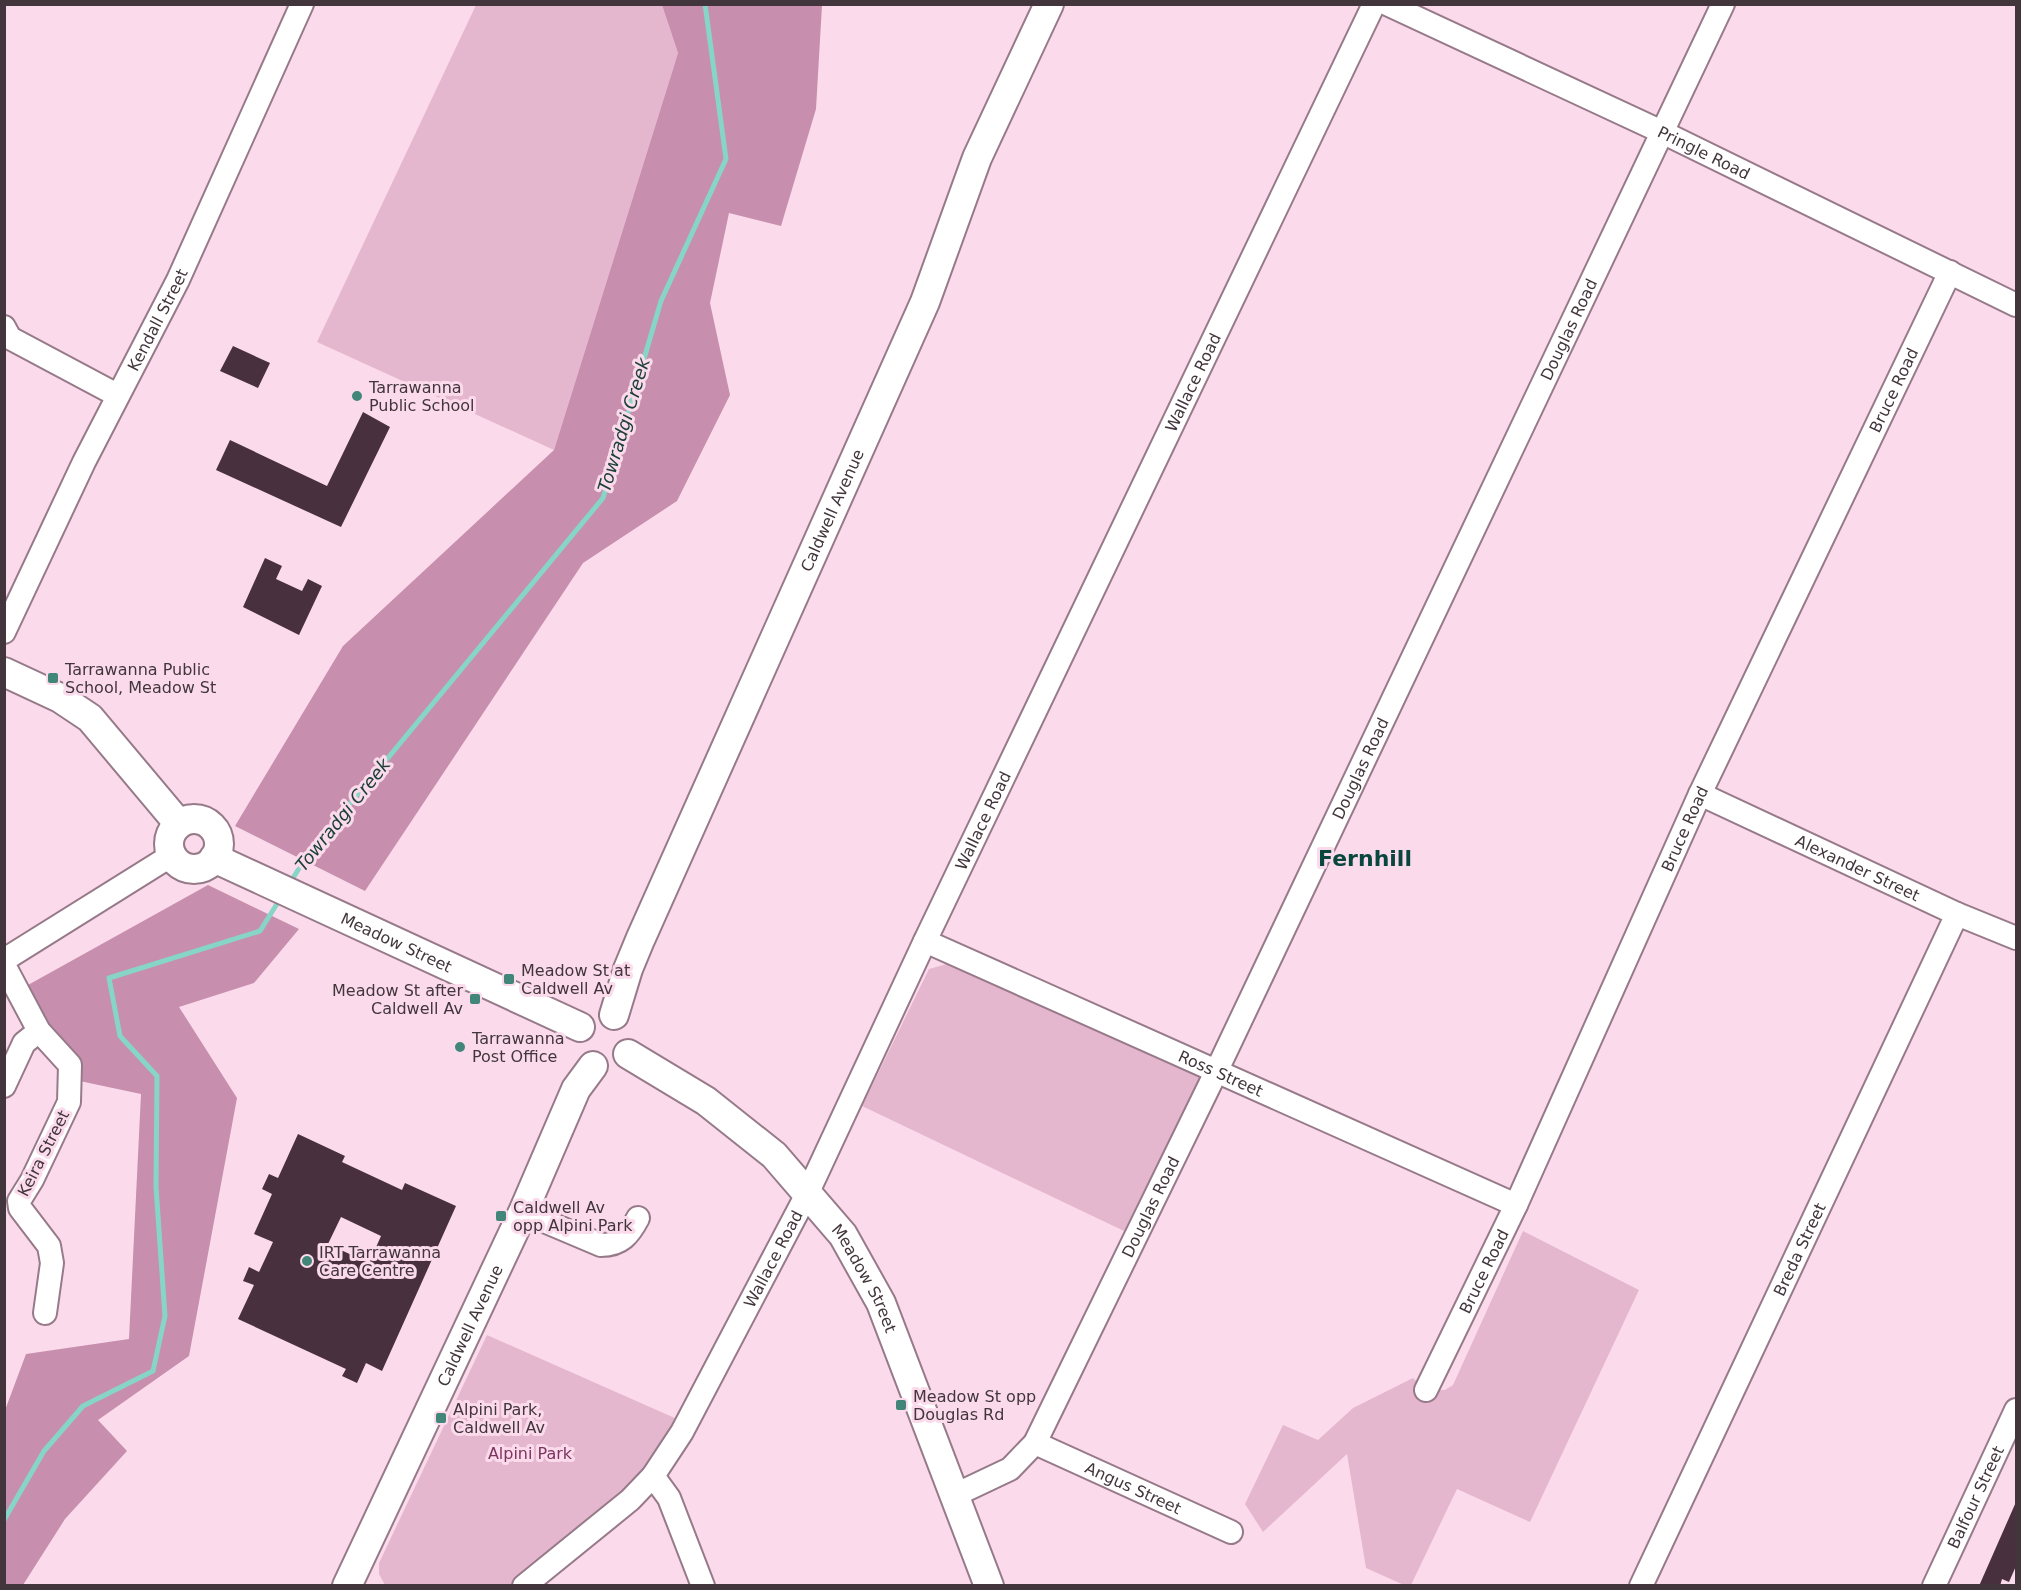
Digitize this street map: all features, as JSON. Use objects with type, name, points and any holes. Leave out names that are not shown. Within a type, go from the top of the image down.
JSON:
[{"type":"main road","name":"Caldwell Avenue","points":[[614,1015],[628,969],[640,940],[925,302],[977,158],[1049,4]]},
{"type":"main road","points":[[4,672],[60,698],[90,718],[179,824]]},
{"type":"main road","points":[[195,819],[211,826],[218,842],[214,858],[209,864],[194,869],[179,864],[172,855],[170,836],[179,824],[195,819]]},
{"type":"main road","name":"Meadow Street","points":[[214,858],[256,875],[580,1027]]},
{"type":"main road","points":[[596,1014],[614,1015],[629,1029],[632,1039],[628,1054],[616,1066],[607,1068],[593,1066],[582,1057],[576,1046],[580,1027],[596,1014]]},
{"type":"main road","name":"Meadow Street","points":[[628,1054],[706,1101],[774,1155],[843,1235],[881,1303],[989,1586]]},
{"type":"main road","name":"Caldwell Avenue","points":[[352,1584],[523,1212],[576,1089],[593,1066]]},
{"type":"street","name":"Kendall Street","points":[[4,632],[117,395],[178,280],[302,4]]},
{"type":"street","name":"Wallace Road","points":[[524,1586],[630,1500],[653,1476],[682,1432],[808,1192],[925,941],[1374,4]]},
{"type":"street","name":"Pringle Road","points":[[1387,4],[1662,132],[2016,305]]},
{"type":"street","name":"Douglas Road","points":[[954,1496],[1010,1469],[1035,1443],[1217,1070],[1723,4]]},
{"type":"street","name":"Bruce Road","points":[[1426,1390],[1516,1205],[1700,794],[1950,272]]},
{"type":"street","points":[[4,327],[10,338],[117,395]]},
{"type":"street","name":"Alexander Street","points":[[1700,794],[1957,914],[2016,938]]},
{"type":"street","points":[[4,960],[172,855]]},
{"type":"street","name":"Breda Street","points":[[1641,1586],[1957,914]]},
{"type":"street","name":"Ross Street","points":[[925,941],[1516,1205]]},
{"type":"street","name":"Keira Street","points":[[4,965],[39,1031],[70,1065],[69,1102],[32,1180],[18,1201],[20,1208],[49,1246],[52,1263],[45,1313]]},
{"type":"street","points":[[4,1086],[24,1043],[39,1031]]},
{"type":"street","points":[[523,1212],[601,1245],[622,1240],[638,1218]]},
{"type":"street","name":"Balfour Street","points":[[1934,1586],[2016,1410]]},
{"type":"street","name":"Angus Street","points":[[1035,1443],[1231,1532]]},
{"type":"street","points":[[653,1476],[669,1498],[703,1586]]},
{"type":"green space","points":[[476,5],[662,5],[678,53],[554,450],[317,342]]},
{"type":"green space","points":[[954,962],[1201,1076],[1124,1231],[862,1106],[929,969]]},
{"type":"green space","points":[[1523,1231],[1639,1290],[1530,1522],[1457,1489],[1411,1585],[1404,1585],[1366,1568],[1347,1454],[1263,1532],[1245,1504],[1283,1425],[1318,1440],[1353,1408],[1413,1378],[1426,1390],[1445,1390],[1453,1385]]},
{"type":"green space","name":"Alpini Park","points":[[487,1335],[677,1419],[653,1459],[612,1504],[510,1585],[385,1585],[379,1574],[379,1563]]},
{"type":"shaded area","points":[[662,5],[822,5],[816,109],[781,226],[729,213],[710,303],[730,395],[677,501],[583,563],[365,891],[235,826],[343,646],[554,450],[678,53]]},
{"type":"shaded area","points":[[208,885],[299,929],[254,983],[179,1007],[237,1098],[189,1356],[98,1420],[127,1451],[65,1519],[23,1585],[5,1585],[4,1413],[26,1354],[129,1339],[141,1094],[75,1080],[19,990]]},
{"type":"building","points":[[233,346],[270,363],[258,388],[220,371]]},
{"type":"building","points":[[363,412],[390,427],[341,527],[216,470],[230,440],[327,486]]},
{"type":"building","points":[[265,558],[282,566],[276,579],[302,591],[308,579],[322,586],[299,635],[243,607]]},
{"type":"building","name":"IRT Tarrawanna Care Centre","points":[[298,1134],[345,1156],[342,1162],[402,1190],[405,1183],[456,1206],[382,1371],[366,1363],[357,1383],[342,1376],[346,1369],[238,1319],[254,1285],[243,1281],[249,1267],[259,1272],[273,1242],[254,1234],[272,1194],[262,1189],[269,1174],[278,1178]],"holes":[[[341,1217],[381,1236],[369,1263],[328,1244]]]},
{"type":"building","points":[[2016,1502],[2016,1566],[2009,1582],[2002,1579],[2000,1586],[1979,1586]]},
{"type":"waterway","name":"Towradgi Creek","points":[[290,883],[306,857],[603,498],[661,301],[726,159],[705,4]]},
{"type":"waterway","name":"Towradgi Creek","points":[[4,1520],[44,1451],[83,1406],[153,1371],[165,1316],[156,1187],[157,1076],[120,1036],[109,978],[260,931],[280,899]]},
{"type":"place","name":"Tarrawanna Public School","points":[[357,396]]},
{"type":"place","name":"Tarrawanna Public School, Meadow St","points":[[53,678]]},
{"type":"place","name":"Meadow St at Caldwell Av","points":[[509,979]]},
{"type":"place","name":"Meadow St after Caldwell Av","points":[[475,999]]},
{"type":"place","name":"Tarrawanna Post Office","points":[[460,1047]]},
{"type":"place","name":"Caldwell Av opp Alpini Park","points":[[501,1216]]},
{"type":"place","name":"IRT Tarrawanna Care Centre","points":[[307,1261]]},
{"type":"place","name":"Meadow St opp Douglas Rd","points":[[901,1405]]},
{"type":"place","name":"Alpini Park, Caldwell Av","points":[[441,1418]]},
{"type":"district","name":"Fernhill","points":[[1365,858]]}]
